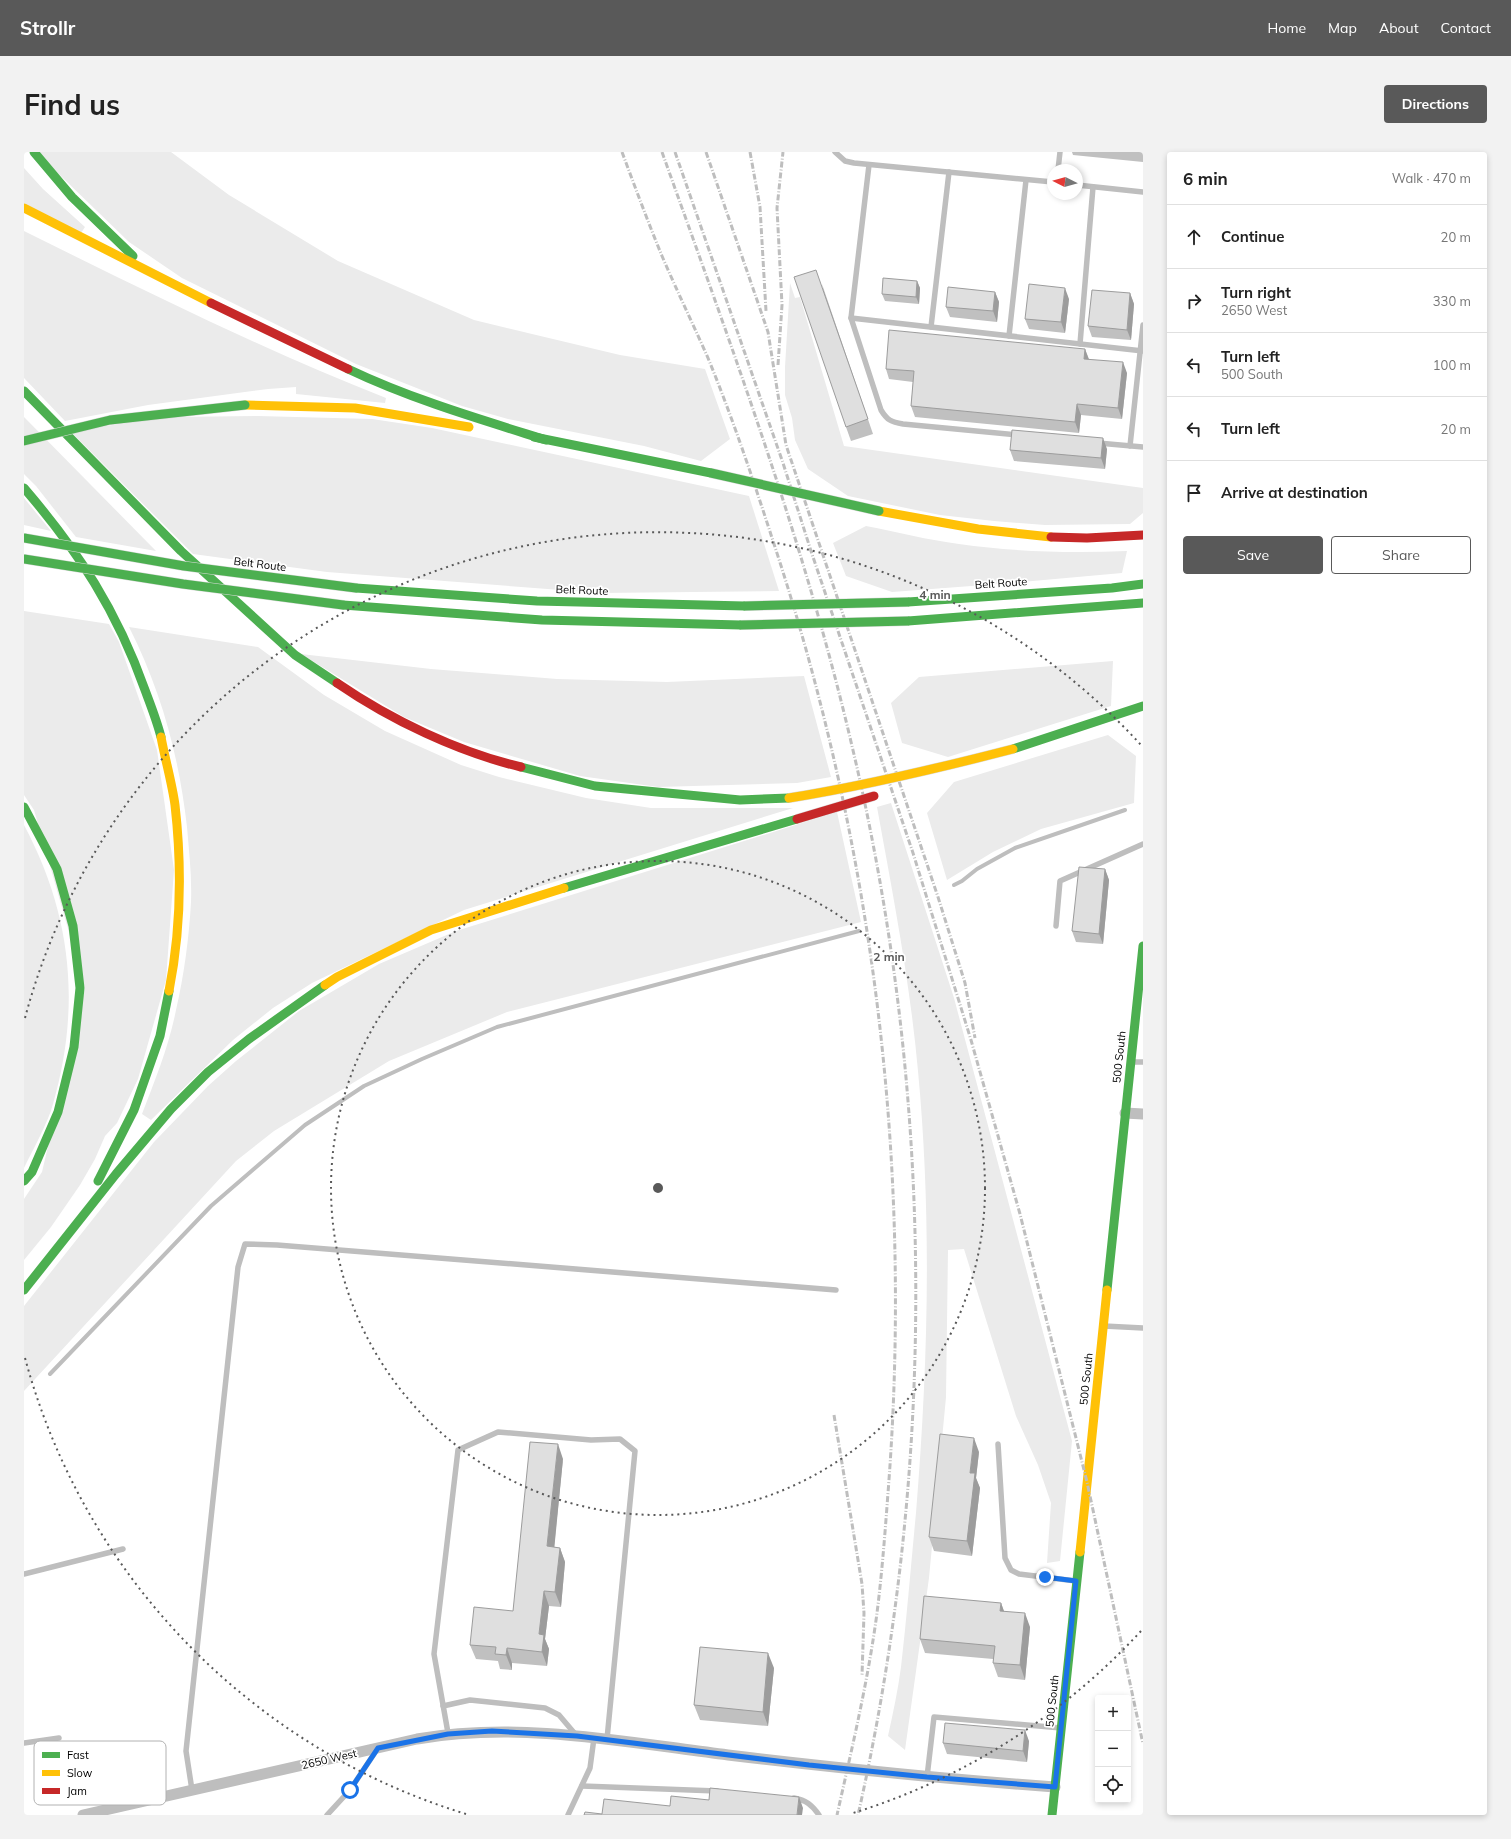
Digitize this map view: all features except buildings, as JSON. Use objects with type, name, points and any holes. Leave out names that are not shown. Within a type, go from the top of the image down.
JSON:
[{"type":"main road","points":[[34,152],[72,197],[150,273]]},
{"type":"main road","points":[[24,208],[150,273],[367,378],[453,411],[546,440]]},
{"type":"main road","points":[[24,391],[181,551],[295,655],[362,700],[402,722],[491,760],[595,786],[740,800],[789,798],[846,789],[1013,749]]},
{"type":"main road","points":[[24,441],[110,420],[245,405],[355,408],[546,440],[915,519],[971,528],[1079,538],[1143,534]]},
{"type":"main road","points":[[24,488],[64,535],[96,584],[124,634],[151,704],[165,751],[180,847],[181,893],[178,951],[169,1004],[158,1047],[139,1100],[122,1138],[56,1250]]},
{"type":"main road","name":"Belt Route","points":[[24,538],[184,566],[356,588],[537,601],[745,606],[908,602],[1112,588],[1143,584]]},
{"type":"main road","points":[[24,559],[212,589],[343,605],[439,614],[635,624],[741,625],[908,621],[1143,603]]},
{"type":"main road","points":[[917,782],[1106,717],[1143,706]]},
{"type":"main road","points":[[24,1290],[116,1174],[171,1110],[208,1072],[256,1035],[337,977],[431,930],[618,871],[880,794]]},
{"type":"main road","points":[[24,807],[57,869],[73,926],[80,988],[74,1047],[58,1112],[32,1172],[24,1181]]},
{"type":"main road","name":"500 South","points":[[1052,1815],[1143,946]]},
{"type":"street","points":[[1126,1113],[1143,1114]]},
{"type":"street","name":"2650 West","points":[[166,1797],[378,1748],[448,1734],[492,1731],[577,1736],[809,1765],[927,1777],[1055,1787]]},
{"type":"street","name":"2650 West","points":[[83,1815],[128,1805]]},
{"type":"lane","points":[[835,152],[839,157],[846,161],[869,165],[1047,182]]},
{"type":"lane","points":[[1059,164],[1060,152]]},
{"type":"lane","points":[[869,165],[851,318],[881,410],[887,419],[892,422],[902,424],[1028,436]]},
{"type":"lane","points":[[931,327],[949,172]]},
{"type":"lane","points":[[1009,336],[1026,180]]},
{"type":"lane","points":[[1083,186],[1143,192]]},
{"type":"lane","points":[[1080,344],[1093,187]]},
{"type":"lane","points":[[851,318],[1142,351]]},
{"type":"lane","points":[[1130,446],[1142,351],[1143,325]]},
{"type":"lane","points":[[1091,442],[1143,447]]},
{"type":"lane","points":[[1056,926],[1060,881],[1143,844]]},
{"type":"lane","points":[[1131,1062],[1143,1062]]},
{"type":"lane","points":[[192,1791],[186,1751],[238,1267],[245,1244],[293,1246],[836,1290]]},
{"type":"lane","points":[[1103,1326],[1143,1328]]},
{"type":"lane","points":[[448,1734],[434,1654],[458,1450],[498,1432],[591,1440],[620,1439],[636,1451],[607,1740]]},
{"type":"lane","points":[[998,1444],[1005,1558],[1011,1570],[1019,1574],[1076,1581]]},
{"type":"lane","points":[[24,1574],[123,1549]]},
{"type":"lane","points":[[443,1706],[470,1700],[545,1708],[559,1715],[577,1736]]},
{"type":"lane","points":[[927,1777],[934,1717],[1061,1728]]},
{"type":"lane","points":[[38,1741],[59,1738]]},
{"type":"lane","points":[[568,1815],[590,1768],[594,1738]]},
{"type":"lane","points":[[24,1743],[34,1742]]},
{"type":"lane","points":[[327,1815],[350,1790],[378,1748]]},
{"type":"lane","points":[[582,1786],[722,1792]]},
{"type":"lane","points":[[785,1798],[801,1799],[813,1806],[819,1815]]},
{"type":"shaded area","points":[[36,152],[171,152],[229,195],[338,261],[474,320],[620,355],[705,369],[730,439],[701,461],[644,446],[508,419],[462,406],[356,364],[182,278],[129,242]]},
{"type":"shaded area","points":[[24,168],[43,189],[85,227],[81,233],[24,204]]},
{"type":"shaded area","points":[[24,231],[158,297],[248,339],[294,360],[386,398],[385,403],[296,394],[296,387],[268,389],[148,405],[65,421],[24,378]]},
{"type":"shaded area","points":[[790,283],[795,298],[800,297],[844,446],[1143,488],[1143,513],[1130,524],[1045,525],[940,515],[848,496],[808,469],[795,440],[792,418],[785,395],[785,367]]},
{"type":"shaded area","points":[[258,416],[372,419],[432,428],[749,496],[779,591],[600,593],[327,572],[193,554],[70,431],[169,417]]},
{"type":"shaded area","points":[[24,417],[156,551],[76,537],[36,486],[24,474]]},
{"type":"shaded area","points":[[24,498],[51,531],[24,525]]},
{"type":"shaded area","points":[[866,526],[924,538],[980,547],[1064,552],[1127,551],[1122,573],[892,592],[846,576],[833,543]]},
{"type":"shaded area","points":[[24,611],[109,624],[119,642],[157,750],[174,870],[166,980],[138,1079],[117,1123],[105,1136],[95,1159],[80,1185],[51,1227],[24,1260],[24,1199],[42,1172],[85,988],[34,810],[24,795]]},
{"type":"shaded area","points":[[129,627],[258,647],[324,695],[385,731],[461,765],[499,777],[586,798],[651,808],[793,808],[464,910],[312,983],[273,1008],[233,1040],[151,1120],[142,1114],[166,1050],[179,997],[189,929],[191,874],[184,801],[174,749],[159,699]]},
{"type":"shaded area","points":[[301,654],[431,669],[557,679],[667,682],[804,676],[831,777],[797,783],[658,787],[580,776],[464,742],[404,717]]},
{"type":"shaded area","points":[[1113,661],[1111,706],[948,757],[902,743],[891,703],[919,677]]},
{"type":"shaded area","points":[[1108,735],[1136,756],[1134,803],[1041,829],[993,852],[947,880],[927,813],[954,782]]},
{"type":"shaded area","points":[[891,803],[954,998],[1072,1441],[1060,1561],[1047,1563],[1051,1503],[1038,1465],[1016,1416],[964,1249],[948,1250],[946,1397],[929,1578],[905,1750],[888,1736],[901,1667],[916,1513],[926,1347],[927,1237],[922,1126],[915,1038],[900,939],[877,807]]},
{"type":"shaded area","points":[[837,812],[861,922],[507,1012],[389,1061],[274,1131],[236,1161],[24,1391],[24,1306],[154,1142],[208,1086],[236,1061],[299,1011],[379,964],[456,931]]},
{"type":"shaded area","points":[[24,825],[40,859],[53,893],[62,927],[67,962],[69,996],[67,1032],[62,1068],[53,1104],[44,1128],[24,1168]]},
{"type":"waterway","points":[[954,885],[962,881],[977,869],[1015,848],[1125,810]]},
{"type":"waterway","points":[[50,1374],[211,1206],[305,1125],[364,1086],[497,1027],[859,931]]},
{"type":"railway","points":[[622,152],[662,256],[708,358],[735,427],[774,544],[809,660],[838,777],[861,895],[878,1013],[890,1132],[895,1252],[894,1372],[888,1493],[877,1613],[854,1740],[837,1815]]},
{"type":"railway","points":[[662,152],[766,447],[790,521],[833,671],[852,746],[879,878],[899,1011],[911,1146],[916,1280],[913,1415],[902,1550],[884,1683],[858,1815]]},
{"type":"railway","points":[[675,152],[783,463],[811,551],[913,853],[971,1040],[1020,1214],[1087,1482],[1143,1744]]},
{"type":"railway","points":[[706,152],[768,332],[786,445],[938,897],[965,983],[975,1038]]},
{"type":"railway","points":[[750,152],[760,207],[766,311]]},
{"type":"railway","points":[[778,365],[782,305],[777,208],[783,152]]},
{"type":"railway","points":[[834,1415],[862,1584],[864,1613],[862,1676]]},
{"type":"traffic: fast","points":[[34,152],[72,197],[133,256]]},
{"type":"traffic: fast","points":[[348,369],[421,399],[546,440]]},
{"type":"traffic: fast","points":[[24,391],[181,551],[295,655],[337,683]]},
{"type":"traffic: fast","points":[[24,441],[110,420],[245,405]]},
{"type":"traffic: fast","points":[[534,437],[711,473]]},
{"type":"traffic: fast","points":[[711,473],[879,511]]},
{"type":"traffic: fast","points":[[24,488],[62,535],[95,583],[109,608],[134,661],[161,737]]},
{"type":"traffic: fast","points":[[24,538],[184,566],[356,588]]},
{"type":"traffic: fast","points":[[24,559],[183,584],[343,605]]},
{"type":"traffic: fast","points":[[908,602],[1112,588],[1143,584]]},
{"type":"traffic: fast","points":[[356,588],[537,601],[745,606]]},
{"type":"traffic: fast","points":[[745,606],[908,602]]},
{"type":"traffic: fast","points":[[908,621],[1143,603]]},
{"type":"traffic: fast","points":[[343,605],[542,620],[741,625]]},
{"type":"traffic: fast","points":[[741,625],[908,621]]},
{"type":"traffic: fast","points":[[1013,749],[1143,706]]},
{"type":"traffic: fast","points":[[521,767],[595,786],[740,800],[789,798]]},
{"type":"traffic: fast","points":[[24,807],[57,869],[73,926],[80,988],[74,1047],[58,1112],[32,1172],[24,1181]]},
{"type":"traffic: fast","points":[[564,888],[797,819]]},
{"type":"traffic: fast","points":[[1107,1290],[1143,946]]},
{"type":"traffic: fast","points":[[24,1290],[116,1174],[171,1109],[208,1072],[249,1039],[325,985]]},
{"type":"traffic: fast","points":[[98,1181],[134,1110],[160,1036],[169,991]]},
{"type":"traffic: fast","points":[[1052,1815],[1080,1552]]},
{"type":"traffic: slow","points":[[24,208],[211,303]]},
{"type":"traffic: slow","points":[[245,405],[355,408],[469,427]]},
{"type":"traffic: slow","points":[[879,511],[978,529],[1051,537]]},
{"type":"traffic: slow","points":[[161,737],[175,805],[179,852],[178,922],[169,991]]},
{"type":"traffic: slow","points":[[789,798],[902,776],[1013,749]]},
{"type":"traffic: slow","points":[[325,985],[337,977],[431,930],[564,888]]},
{"type":"traffic: slow","points":[[1080,1552],[1107,1290]]},
{"type":"traffic: jam","points":[[211,303],[348,369]]},
{"type":"traffic: jam","points":[[1051,537],[1087,538],[1143,535]]},
{"type":"traffic: jam","points":[[337,683],[358,697],[402,722],[449,744],[497,761],[521,767]]},
{"type":"traffic: jam","points":[[797,819],[874,796]]},
{"type":"route","points":[[350,1790],[378,1748],[448,1734],[492,1731],[577,1736],[809,1765],[927,1777],[1055,1787],[1076,1581],[1045,1577]]}]
